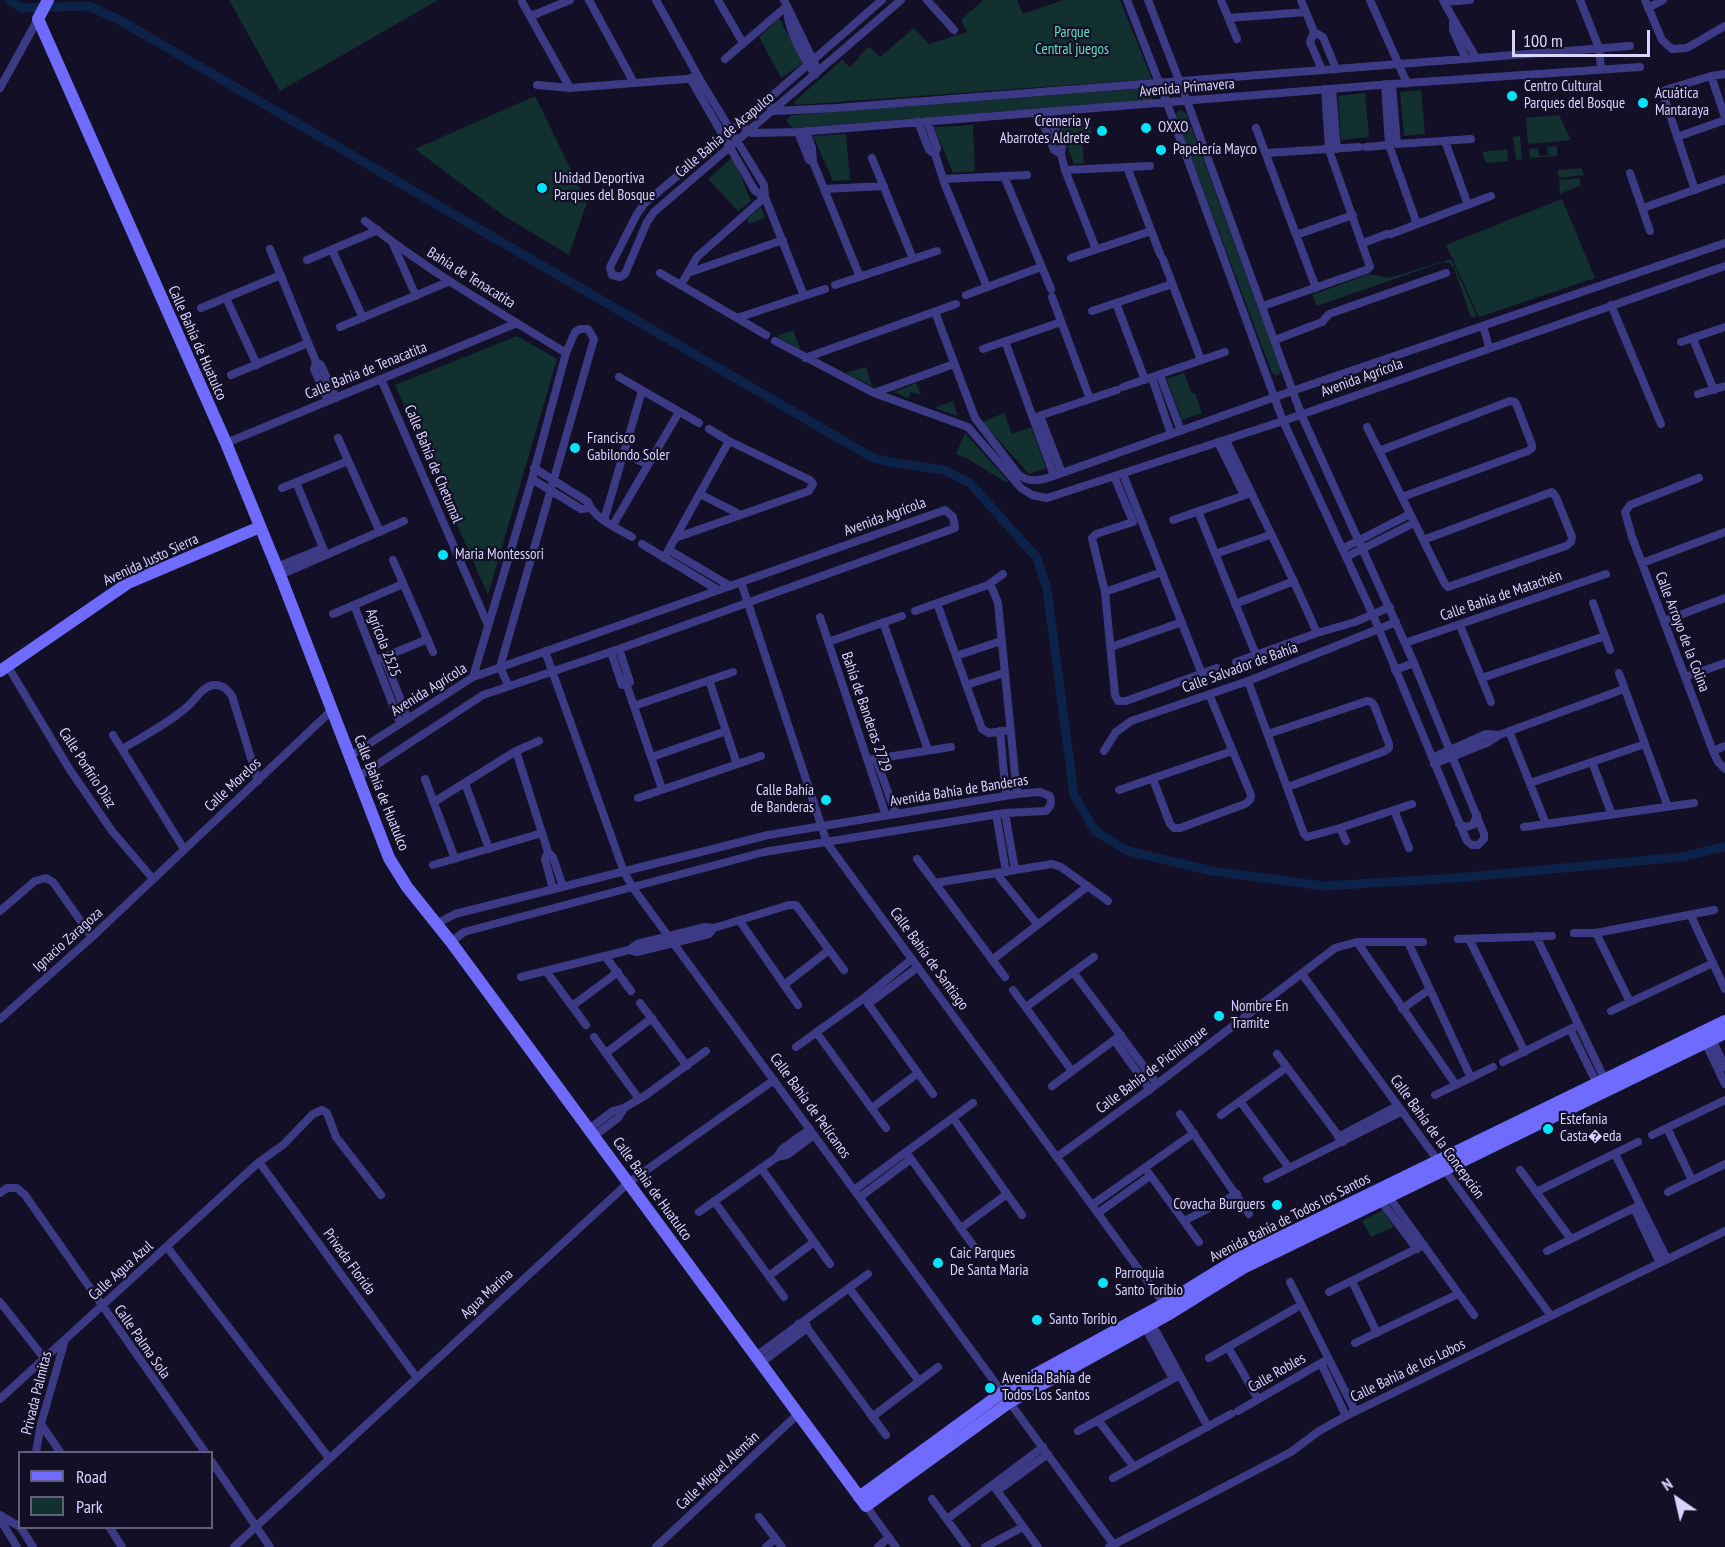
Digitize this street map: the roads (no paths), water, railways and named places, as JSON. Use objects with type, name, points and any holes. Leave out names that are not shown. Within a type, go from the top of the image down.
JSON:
[{"type":"street","points":[[0,88],[48,0]]},
{"type":"street","points":[[531,16],[570,0]]},
{"type":"street","points":[[589,0],[634,83]]},
{"type":"street","points":[[656,0],[695,78],[728,134],[731,148],[755,191],[765,197]]},
{"type":"street","points":[[718,0],[743,43]]},
{"type":"street","name":"Calle Bahía de Acapulco","points":[[882,0],[644,204],[637,213],[610,267],[612,275],[620,277],[625,274],[647,222],[654,212],[901,0]]},
{"type":"street","points":[[927,0],[954,30]]},
{"type":"street","points":[[1127,0],[1283,421],[1373,615],[1459,824],[1469,843],[1475,845],[1484,839],[1477,815],[1390,607],[1301,414],[1180,81],[1148,0]]},
{"type":"street","points":[[1221,0],[1237,39]]},
{"type":"street","points":[[1301,0],[1314,32],[1323,37],[1336,69]]},
{"type":"street","points":[[1370,0],[1407,82]]},
{"type":"street","points":[[1470,0],[1443,1],[1453,21],[1460,27],[1471,59]]},
{"type":"street","points":[[1580,0],[1599,48],[1601,69]]},
{"type":"street","points":[[1663,0],[1647,4],[1662,40],[1672,49],[1687,48],[1725,26]]},
{"type":"street","points":[[522,2],[570,88]]},
{"type":"street","points":[[725,58],[786,3],[817,73]]},
{"type":"street","points":[[1229,18],[1306,12]]},
{"type":"street","name":"Calle Bahía de Huatulco","points":[[39,17],[226,443],[279,571],[389,858],[407,887],[451,942],[896,1547]]},
{"type":"street","points":[[857,21],[866,30]]},
{"type":"street","points":[[1314,32],[1310,42],[1322,70]]},
{"type":"street","name":"Avenida Primavera","points":[[774,111],[1630,46]]},
{"type":"street","name":"Avenida Primavera","points":[[749,132],[802,132],[1407,82],[1640,67]]},
{"type":"street","points":[[1695,190],[1663,99],[1665,90],[1725,74]]},
{"type":"street","points":[[1677,137],[1725,119],[1711,76]]},
{"type":"street","points":[[537,85],[570,88],[695,78]]},
{"type":"street","points":[[1388,84],[1393,145],[1417,224]]},
{"type":"street","points":[[1263,306],[1370,267],[1333,150],[1329,89]]},
{"type":"street","points":[[765,102],[774,111]]},
{"type":"street","points":[[1043,113],[1054,150],[1061,154],[1096,249]]},
{"type":"street","points":[[922,122],[937,148],[935,154],[943,179],[987,287]]},
{"type":"street","points":[[740,123],[749,132]]},
{"type":"street","points":[[1256,128],[1316,288]]},
{"type":"street","points":[[802,132],[812,148],[813,162],[860,277]]},
{"type":"street","points":[[728,134],[738,142],[764,185],[765,197],[804,296]]},
{"type":"street","points":[[1266,153],[1471,139]]},
{"type":"street","points":[[1445,141],[1468,205]]},
{"type":"street","points":[[872,158],[913,259]]},
{"type":"street","points":[[1065,170],[1150,166]]},
{"type":"street","points":[[1127,167],[1201,360]]},
{"type":"street","points":[[1630,173],[1650,231]]},
{"type":"street","points":[[943,179],[1027,175]]},
{"type":"street","points":[[1004,176],[1090,399]]},
{"type":"street","points":[[1643,208],[1725,179]]},
{"type":"street","points":[[824,189],[884,186]]},
{"type":"street","points":[[1363,243],[1491,196]]},
{"type":"street","points":[[681,285],[697,257],[765,197]]},
{"type":"street","points":[[1296,235],[1353,214]]},
{"type":"street","name":"Bahía de Tenacatita","points":[[365,220],[392,243],[448,282],[566,352]]},
{"type":"street","points":[[307,260],[378,231]]},
{"type":"street","points":[[1071,258],[1151,231]]},
{"type":"street","points":[[688,273],[783,240]]},
{"type":"street","points":[[392,243],[416,296]]},
{"type":"street","name":"Avenida Agrícola","points":[[1038,480],[1725,243]]},
{"type":"street","points":[[270,249],[316,362],[321,365],[332,400]]},
{"type":"street","points":[[332,250],[363,318]]},
{"type":"street","points":[[835,285],[937,251]]},
{"type":"street","name":"Avenida Agrícola","points":[[968,427],[1016,484],[1026,492],[1038,497],[1050,498],[1283,421],[1725,266]]},
{"type":"street","points":[[966,295],[1041,267]]},
{"type":"street","points":[[660,273],[766,335]]},
{"type":"street","points":[[1275,340],[1322,322],[1329,314],[1446,273]]},
{"type":"street","points":[[201,308],[281,275]]},
{"type":"street","points":[[340,327],[448,282]]},
{"type":"street","points":[[1092,311],[1172,284]]},
{"type":"street","points":[[737,318],[825,289]]},
{"type":"street","points":[[226,298],[257,365]]},
{"type":"street","points":[[1116,303],[1152,378],[1181,431]]},
{"type":"street","points":[[805,358],[956,304]]},
{"type":"street","points":[[1611,305],[1660,424]]},
{"type":"street","points":[[935,312],[975,418],[1018,474],[1026,480],[1038,480],[1040,490],[1050,498]]},
{"type":"street","points":[[982,349],[1061,322]]},
{"type":"street","name":"Calle Bahía de Tenacatita","points":[[226,443],[517,323]]},
{"type":"street","points":[[1483,326],[1489,347]]},
{"type":"street","points":[[1681,342],[1725,327]]},
{"type":"street","points":[[473,677],[532,479],[566,352],[575,332],[588,329],[594,339],[500,667],[508,685]]},
{"type":"street","points":[[1693,339],[1714,390]]},
{"type":"street","points":[[775,341],[874,393],[968,427],[975,418]]},
{"type":"street","points":[[1005,341],[1058,475]]},
{"type":"street","points":[[231,375],[308,343]]},
{"type":"street","points":[[1036,417],[1224,352]]},
{"type":"street","points":[[874,393],[954,364]]},
{"type":"street","points":[[619,377],[699,423]]},
{"type":"street","points":[[1152,378],[1172,434]]},
{"type":"street","name":"Calle Bahía de Chetumal","points":[[381,379],[488,625]]},
{"type":"street","points":[[1698,394],[1725,386]]},
{"type":"street","points":[[604,520],[642,391]]},
{"type":"street","points":[[1379,451],[1510,401],[1515,402],[1532,448],[1402,497]]},
{"type":"street","points":[[613,525],[680,412]]},
{"type":"street","points":[[1367,427],[1412,519],[1423,540],[1448,587],[1566,546],[1571,542],[1572,537],[1552,492],[1423,540]]},
{"type":"street","points":[[675,538],[808,491],[813,484],[810,480],[709,429]]},
{"type":"street","points":[[338,438],[380,532]]},
{"type":"street","points":[[666,554],[729,441]]},
{"type":"street","points":[[1222,441],[1247,494],[1294,581],[1317,633]]},
{"type":"street","points":[[624,453],[648,465]]},
{"type":"street","points":[[282,488],[348,460]]},
{"type":"street","points":[[534,468],[588,502],[590,508],[604,520],[632,537]]},
{"type":"street","points":[[1118,475],[1162,572],[1202,674]]},
{"type":"street","points":[[1118,475],[1133,522],[1096,534],[1092,538],[1105,592],[1115,695],[1118,701],[1126,701],[1217,668]]},
{"type":"street","name":"Calle Arroyo de la Colina","points":[[1699,478],[1630,505],[1625,512],[1632,537],[1713,751],[1724,769]]},
{"type":"street","points":[[532,479],[581,509],[590,508]]},
{"type":"street","points":[[296,482],[325,552]]},
{"type":"street","points":[[700,494],[739,514]]},
{"type":"street","points":[[1173,520],[1247,494]]},
{"type":"street","name":"Avenida Agrícola","points":[[350,756],[473,677],[945,510],[953,518],[955,528],[483,695],[358,777]]},
{"type":"street","points":[[1198,511],[1256,655]]},
{"type":"street","points":[[1344,553],[1412,519]]},
{"type":"street","points":[[279,571],[404,521]]},
{"type":"street","name":"Avenida Justo Sierra","points":[[4,668],[128,583],[260,527]]},
{"type":"street","points":[[1642,563],[1725,532]]},
{"type":"street","points":[[1215,554],[1270,535]]},
{"type":"street","points":[[642,544],[730,586]]},
{"type":"street","points":[[666,554],[718,590]]},
{"type":"street","points":[[393,560],[433,652]]},
{"type":"street","points":[[1105,592],[1162,572]]},
{"type":"street","points":[[915,611],[988,585],[1003,574]]},
{"type":"street","name":"Calle Bahía de Matachén","points":[[1405,643],[1606,574]]},
{"type":"street","points":[[1235,604],[1294,581]]},
{"type":"street","name":"Calle Bahía de Santiago","points":[[741,582],[827,843],[1168,1309]]},
{"type":"street","points":[[333,614],[404,584]]},
{"type":"street","points":[[988,585],[992,588],[998,603],[1017,794]]},
{"type":"street","points":[[1664,621],[1725,598]]},
{"type":"street","points":[[937,603],[982,729],[989,733],[1010,730]]},
{"type":"street","points":[[1593,603],[1610,650]]},
{"type":"street","name":"Agrícola 2525","points":[[354,605],[380,659],[404,721]]},
{"type":"street","name":"Calle Salvador de Bahía","points":[[1236,663],[1390,607]]},
{"type":"street","points":[[828,642],[902,616]]},
{"type":"street","name":"Bahía de Banderas 2729","points":[[820,617],[872,759],[886,816]]},
{"type":"street","points":[[883,622],[928,750]]},
{"type":"street","points":[[1111,647],[1182,622]]},
{"type":"street","name":"Calle Salvador de Bahía","points":[[1104,751],[1116,732],[1131,721],[1248,681],[1396,622]]},
{"type":"street","points":[[1460,625],[1491,702]]},
{"type":"street","points":[[1482,678],[1605,636]]},
{"type":"street","points":[[380,659],[428,639]]},
{"type":"street","points":[[956,656],[1001,641]]},
{"type":"street","points":[[615,650],[622,685],[625,680],[662,789]]},
{"type":"street","name":"Calle Bahía de Pelícanos","points":[[545,651],[624,872],[633,888],[1046,1451],[1111,1546]]},
{"type":"street","points":[[1395,670],[1414,663]]},
{"type":"street","points":[[1685,678],[1725,663]]},
{"type":"street","name":"Calle Porfirio Díaz","points":[[4,668],[112,831],[153,879]]},
{"type":"street","points":[[634,706],[733,672]]},
{"type":"street","points":[[966,685],[1004,673]]},
{"type":"street","points":[[1618,673],[1668,807]]},
{"type":"street","points":[[709,680],[736,764]]},
{"type":"street","points":[[1248,681],[1307,837],[1412,804]]},
{"type":"street","points":[[122,749],[174,717],[190,705],[202,690],[212,685],[220,686],[227,689],[232,696],[258,781]]},
{"type":"street","points":[[1433,761],[1451,754],[1486,734],[1499,735],[1624,689]]},
{"type":"street","points":[[1153,779],[1170,824],[1174,828],[1180,828],[1245,804],[1250,800],[1251,795],[1209,694]]},
{"type":"street","points":[[1268,734],[1367,701],[1374,705],[1389,744],[1386,751],[1288,787]]},
{"type":"street","name":"Calle Morelos","points":[[153,879],[332,710]]},
{"type":"street","points":[[651,757],[726,731]]},
{"type":"street","points":[[1000,731],[1006,796]]},
{"type":"street","points":[[1509,731],[1546,824]]},
{"type":"street","points":[[113,735],[184,849]]},
{"type":"street","points":[[434,802],[516,751],[539,741]]},
{"type":"street","points":[[1530,783],[1645,744]]},
{"type":"street","points":[[896,814],[872,759],[951,747]]},
{"type":"street","points":[[1713,751],[1725,747]]},
{"type":"street","points":[[516,751],[548,852],[553,857],[563,886]]},
{"type":"street","points":[[1119,790],[1232,751]]},
{"type":"street","points":[[638,798],[761,756]]},
{"type":"street","points":[[1592,762],[1612,815]]},
{"type":"street","points":[[425,780],[455,859]]},
{"type":"street","points":[[465,783],[489,849]]},
{"type":"street","name":"Avenida Bahía de Banderas","points":[[436,924],[455,914],[768,835],[1017,794],[1040,792],[1050,796],[1052,801],[1046,811],[1000,814],[764,852],[464,932],[451,942]]},
{"type":"street","points":[[1524,827],[1694,803]]},
{"type":"street","points":[[1394,810],[1409,848]]},
{"type":"street","points":[[1000,814],[1010,871]]},
{"type":"street","points":[[1459,824],[1466,827],[1473,825],[1477,815]]},
{"type":"street","points":[[1341,828],[1346,841]]},
{"type":"street","points":[[433,865],[542,833]]},
{"type":"street","points":[[548,852],[545,859],[553,889]]},
{"type":"street","points":[[917,859],[1005,977]]},
{"type":"street","points":[[935,883],[1057,865],[1108,901]]},
{"type":"street","points":[[996,873],[1038,925]]},
{"type":"street","points":[[0,911],[35,881],[46,878],[53,882],[92,937]]},
{"type":"street","name":"Ignacio Zaragoza","points":[[0,1019],[153,879]]},
{"type":"street","points":[[992,960],[1088,886]]},
{"type":"street","points":[[521,977],[628,950],[637,952],[671,939],[709,934],[714,928],[789,905],[796,905],[844,970]]},
{"type":"street","points":[[1574,933],[1596,933],[1714,910]]},
{"type":"street","points":[[1691,916],[1725,992]]},
{"type":"street","points":[[739,920],[798,1005]]},
{"type":"street","points":[[1596,933],[1630,1002]]},
{"type":"street","points":[[1536,936],[1574,1027],[1604,1087]]},
{"type":"street","points":[[1458,939],[1552,936]]},
{"type":"street","points":[[1469,939],[1525,1052]]},
{"type":"street","points":[[1357,942],[1456,1085]]},
{"type":"street","name":"Calle Bahía de Pichilingue","points":[[1057,1158],[1154,1087],[1335,948],[1357,942],[1423,942]]},
{"type":"street","points":[[1408,942],[1471,1078]]},
{"type":"street","points":[[784,985],[829,950]]},
{"type":"street","points":[[605,956],[631,991]]},
{"type":"street","points":[[1026,1007],[1094,957]]},
{"type":"street","points":[[866,1001],[912,959]]},
{"type":"street","points":[[1611,1011],[1713,963]]},
{"type":"street","points":[[796,1047],[918,967]]},
{"type":"street","points":[[546,971],[586,1025]]},
{"type":"street","points":[[572,1006],[618,972]]},
{"type":"street","points":[[1073,972],[1154,1087]]},
{"type":"street","name":"Calle Bahía de la Concepción","points":[[1302,974],[1551,1316]]},
{"type":"street","points":[[1402,1009],[1430,989]]},
{"type":"street","points":[[1013,990],[1072,1071]]},
{"type":"street","points":[[866,1001],[933,1094]]},
{"type":"street","points":[[640,1003],[687,1066]]},
{"type":"street","points":[[606,1053],[652,1018]]},
{"type":"street","name":"Avenida Bahía de Todos los Santos","points":[[1604,1087],[1725,1021]]},
{"type":"street","points":[[1503,1062],[1574,1027]]},
{"type":"street","points":[[816,1032],[886,1128]]},
{"type":"street","name":"Avenida Bahía de Todos los Santos","points":[[1006,1397],[1148,1325],[1240,1257],[1725,1033]]},
{"type":"street","points":[[594,1037],[639,1099]]},
{"type":"street","points":[[1052,1086],[1117,1037]]},
{"type":"street","points":[[1708,1041],[1725,1067]]},
{"type":"street","points":[[1708,1041],[1725,1084]]},
{"type":"street","points":[[591,1132],[613,1111],[624,1108],[639,1099],[706,1051]]},
{"type":"street","points":[[1277,1054],[1340,1140]]},
{"type":"street","points":[[1221,1115],[1287,1067]]},
{"type":"street","points":[[1436,1095],[1493,1067]]},
{"type":"street","points":[[872,1108],[918,1073]]},
{"type":"street","name":"Agua Marina","points":[[234,1547],[628,1183],[774,1080]]},
{"type":"street","points":[[1652,1135],[1725,1100]]},
{"type":"street","points":[[1240,1101],[1289,1168]]},
{"type":"street","points":[[857,1193],[908,1156],[973,1103]]},
{"type":"street","points":[[1267,1179],[1399,1109]]},
{"type":"street","name":"Calle Agua Azul","points":[[0,1399],[259,1162],[283,1145],[313,1114],[322,1110],[327,1113],[336,1137],[381,1195]]},
{"type":"street","points":[[1180,1114],[1249,1214]]},
{"type":"street","points":[[953,1118],[1022,1215]]},
{"type":"street","points":[[1667,1128],[1692,1180]]},
{"type":"street","points":[[699,1212],[777,1157],[787,1155],[812,1132]]},
{"type":"street","points":[[1098,1213],[1194,1133]]},
{"type":"street","points":[[1536,1192],[1638,1142]]},
{"type":"street","points":[[1615,1154],[1637,1207],[1664,1261]]},
{"type":"street","points":[[908,1156],[975,1248]]},
{"type":"street","name":"Privada Florida","points":[[259,1162],[417,1378]]},
{"type":"street","points":[[1668,1192],[1725,1164]]},
{"type":"street","name":"Avenida Bahía de Todos los Santos","points":[[862,1502],[1006,1397],[1245,1267],[1385,1199],[1441,1166]]},
{"type":"street","points":[[761,1168],[830,1264]]},
{"type":"street","points":[[1520,1170],[1571,1239]]},
{"type":"street","points":[[1092,1205],[1148,1172]]},
{"type":"street","points":[[1148,1172],[1199,1242]]},
{"type":"street","name":"Calle Palma Sola","points":[[0,1193],[7,1188],[17,1188],[25,1195],[101,1307],[204,1451]]},
{"type":"street","points":[[961,1228],[1007,1194]]},
{"type":"street","points":[[1184,1221],[1237,1194]]},
{"type":"street","points":[[1385,1199],[1474,1315]]},
{"type":"street","points":[[714,1201],[784,1297]]},
{"type":"street","points":[[1547,1251],[1637,1207]]},
{"type":"street","name":"Calle Bahía de los Lobos","points":[[1111,1546],[1291,1452],[1319,1431],[1355,1411],[1725,1231]]},
{"type":"street","points":[[769,1276],[814,1242]]},
{"type":"street","points":[[167,1247],[329,1458]]},
{"type":"street","points":[[1329,1292],[1420,1247]]},
{"type":"street","points":[[759,1360],[868,1274]]},
{"type":"street","points":[[1352,1281],[1377,1333]]},
{"type":"street","points":[[1290,1282],[1325,1361],[1346,1416]]},
{"type":"street","points":[[849,1288],[919,1381]]},
{"type":"street","points":[[1355,1343],[1458,1294]]},
{"type":"street","points":[[0,1302],[44,1358]]},
{"type":"street","points":[[1209,1358],[1301,1305]]},
{"type":"street","points":[[759,1360],[798,1324],[807,1324]]},
{"type":"street","points":[[807,1324],[886,1435]]},
{"type":"street","points":[[1148,1325],[1208,1427]]},
{"type":"street","name":"Privada Palmitas","points":[[36,1451],[41,1424],[64,1340]]},
{"type":"street","points":[[1228,1347],[1258,1399]]},
{"type":"street","points":[[1325,1361],[1355,1411]]},
{"type":"street","name":"Calle Robles","points":[[1113,1478],[1235,1413],[1325,1361]]},
{"type":"street","points":[[872,1417],[938,1367]]},
{"type":"street","points":[[1078,1431],[1177,1377]]},
{"type":"street","name":"Calle Miguel Alemán","points":[[656,1547],[798,1414]]},
{"type":"street","points":[[1098,1420],[1134,1467]]},
{"type":"street","points":[[41,1424],[59,1451]]},
{"type":"street","points":[[947,1519],[1046,1451]]},
{"type":"street","points":[[213,1463],[270,1547]]},
{"type":"street","points":[[995,1488],[1038,1547]]},
{"type":"street","points":[[932,1499],[967,1547]]},
{"type":"street","points":[[0,1517],[18,1526]]},
{"type":"street","points":[[0,1517],[17,1547]]},
{"type":"street","points":[[759,1517],[782,1547]]},
{"type":"street","points":[[985,1547],[1023,1527]]},
{"type":"street","points":[[22,1529],[33,1547]]},
{"type":"street","points":[[111,1529],[122,1547]]},
{"type":"street","points":[[878,1547],[889,1537]]},
{"type":"street","points":[[766,1547],[776,1539]]},
{"type":"waterway","points":[[9,0],[22,8],[88,6],[116,18],[873,458],[944,470],[970,483],[1037,558],[1047,589],[1074,795],[1095,831],[1128,851],[1212,871],[1323,886],[1457,878],[1681,857],[1725,847]]},
{"type":"place","name":"Centro Cultural Parques del Bosque","points":[[1512,96]]},
{"type":"place","name":"Acuática Mantaraya","points":[[1643,103]]},
{"type":"place","name":"OXXO","points":[[1146,128]]},
{"type":"place","name":"Cremeria y Abarrotes Aldrete","points":[[1102,131]]},
{"type":"place","name":"Papelería Mayco","points":[[1161,150]]},
{"type":"place","name":"Unidad Deportiva Parques del Bosque","points":[[542,188]]},
{"type":"place","name":"Francisco Gabilondo Soler","points":[[575,448]]},
{"type":"place","name":"Maria Montessori","points":[[443,555]]},
{"type":"place","name":"Calle Bahía de Banderas","points":[[826,800]]},
{"type":"place","name":"Nombre En Tramite","points":[[1219,1016]]},
{"type":"place","name":"Estefania Casta�eda","points":[[1548,1129]]},
{"type":"place","name":"Covacha Burguers","points":[[1277,1205]]},
{"type":"place","name":"Caic Parques De Santa Maria","points":[[938,1263]]},
{"type":"place","name":"Parroquia Santo Toribio","points":[[1103,1283]]},
{"type":"place","name":"Santo Toribio","points":[[1037,1320]]},
{"type":"place","name":"Avenida Bahía de Todos Los Santos","points":[[990,1388]]},
{"type":"park label","name":"Parque Central juegos","points":[[1072,42]]}]
